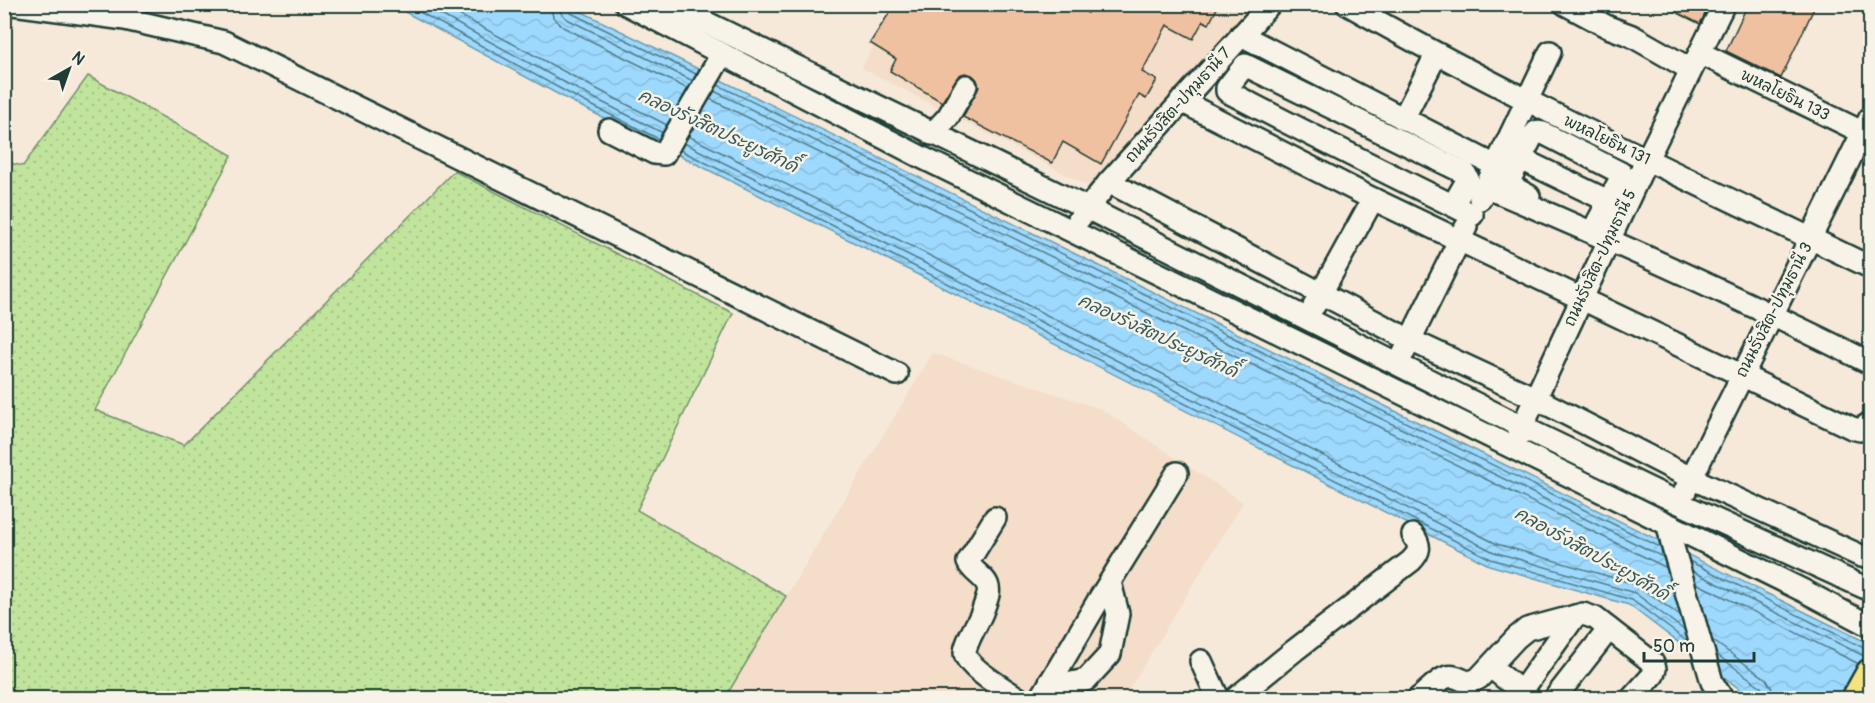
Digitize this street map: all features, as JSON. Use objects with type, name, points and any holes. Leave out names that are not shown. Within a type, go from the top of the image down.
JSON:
[{"type":"main road","points":[[1856,699],[1870,673]]},
{"type":"street","points":[[13,4],[125,19],[224,42],[897,374]]},
{"type":"street","points":[[626,4],[718,60],[1512,448],[1670,535],[1804,591],[1867,625],[1870,598]]},
{"type":"street","points":[[668,4],[1087,208],[1522,427],[1679,503],[1870,590]]},
{"type":"street","name":"ถนนรังสิต-ปทุมธานี 7","points":[[1070,231],[1108,182],[1270,4]]},
{"type":"street","name":"พหลโยธิน 131","points":[[1347,4],[1436,55],[1528,102],[1870,267]]},
{"type":"street","name":"พหลโยธิน 133","points":[[1565,4],[1608,27],[1868,129]]},
{"type":"street","name":"ถนนรังสิต-ปทุมธานี 5","points":[[1512,448],[1581,300],[1606,232],[1647,159],[1724,4]]},
{"type":"street","points":[[1241,35],[1496,166]]},
{"type":"street","points":[[1388,388],[1528,102],[1550,52]]},
{"type":"street","points":[[1403,119],[1436,55]]},
{"type":"street","points":[[609,130],[659,154],[664,154],[718,60]]},
{"type":"street","points":[[1453,205],[1468,179],[1465,173],[1245,65],[1227,88],[1227,92],[1472,215]]},
{"type":"street","points":[[932,134],[948,117],[966,86]]},
{"type":"street","points":[[1181,101],[1373,199],[1581,300],[1742,375],[1865,426]]},
{"type":"street","points":[[1349,155],[1364,124]]},
{"type":"street","name":"ถนนรังสิต-ปทุมธานี 3","points":[[1679,503],[1772,314],[1868,129]]},
{"type":"street","points":[[1606,232],[1608,201],[1621,178],[1621,173],[1543,133],[1536,132],[1509,181],[1509,185],[1513,188],[1870,363]]},
{"type":"street","points":[[1520,158],[1608,201]]},
{"type":"street","points":[[1108,182],[1410,340],[1536,398],[1691,478],[1861,556]]},
{"type":"street","points":[[1486,187],[1606,232]]},
{"type":"street","points":[[1307,320],[1373,199]]},
{"type":"street","points":[[1046,690],[1177,473]]},
{"type":"street","points":[[995,518],[968,562],[970,568],[986,582],[988,588],[982,615],[965,653],[967,661],[974,668],[1018,699]]},
{"type":"street","points":[[1670,535],[1717,691]]},
{"type":"street","points":[[1236,699],[1295,650],[1411,561],[1417,555],[1419,548],[1413,536]]},
{"type":"street","points":[[1046,690],[1086,680],[1110,654],[1118,614],[1110,582]]},
{"type":"street","points":[[1419,699],[1444,678],[1450,676],[1472,682],[1491,667],[1505,648],[1527,629],[1575,616],[1590,615],[1653,663],[1655,669],[1653,675],[1632,699]]},
{"type":"street","points":[[1491,667],[1525,695],[1575,616]]},
{"type":"street","points":[[1555,699],[1609,629]]},
{"type":"street","points":[[1201,661],[1218,699]]},
{"type":"shaded area","points":[[894,5],[1254,5],[1092,188],[862,68]]},
{"type":"shaded area","points":[[933,353],[1101,409],[1243,502],[1124,698],[725,698]]},
{"type":"green space","points":[[88,76],[232,155],[95,410],[184,445],[454,171],[733,313],[637,510],[786,596],[725,698],[5,698],[5,162],[23,166]]},
{"type":"water","name":"คลองรังสิตประยูรศักดิ์","points":[[392,5],[568,5],[1870,644],[1870,698],[1755,698],[1745,693],[1629,605],[1489,565],[889,260],[580,106]]},
{"type":"building","points":[[895,4],[1072,4],[1088,13],[1093,4],[1219,4],[1209,24],[1203,21],[1193,39],[1167,25],[1142,72],[1157,80],[1146,99],[1139,95],[1101,164],[1063,142],[1052,163],[963,117],[979,87],[972,75],[965,73],[959,75],[942,102],[890,71],[896,59],[870,43]]},
{"type":"building","points":[[1660,4],[1710,4],[1700,24]]},
{"type":"building","points":[[1748,4],[1816,4],[1781,78],[1726,51]]}]
